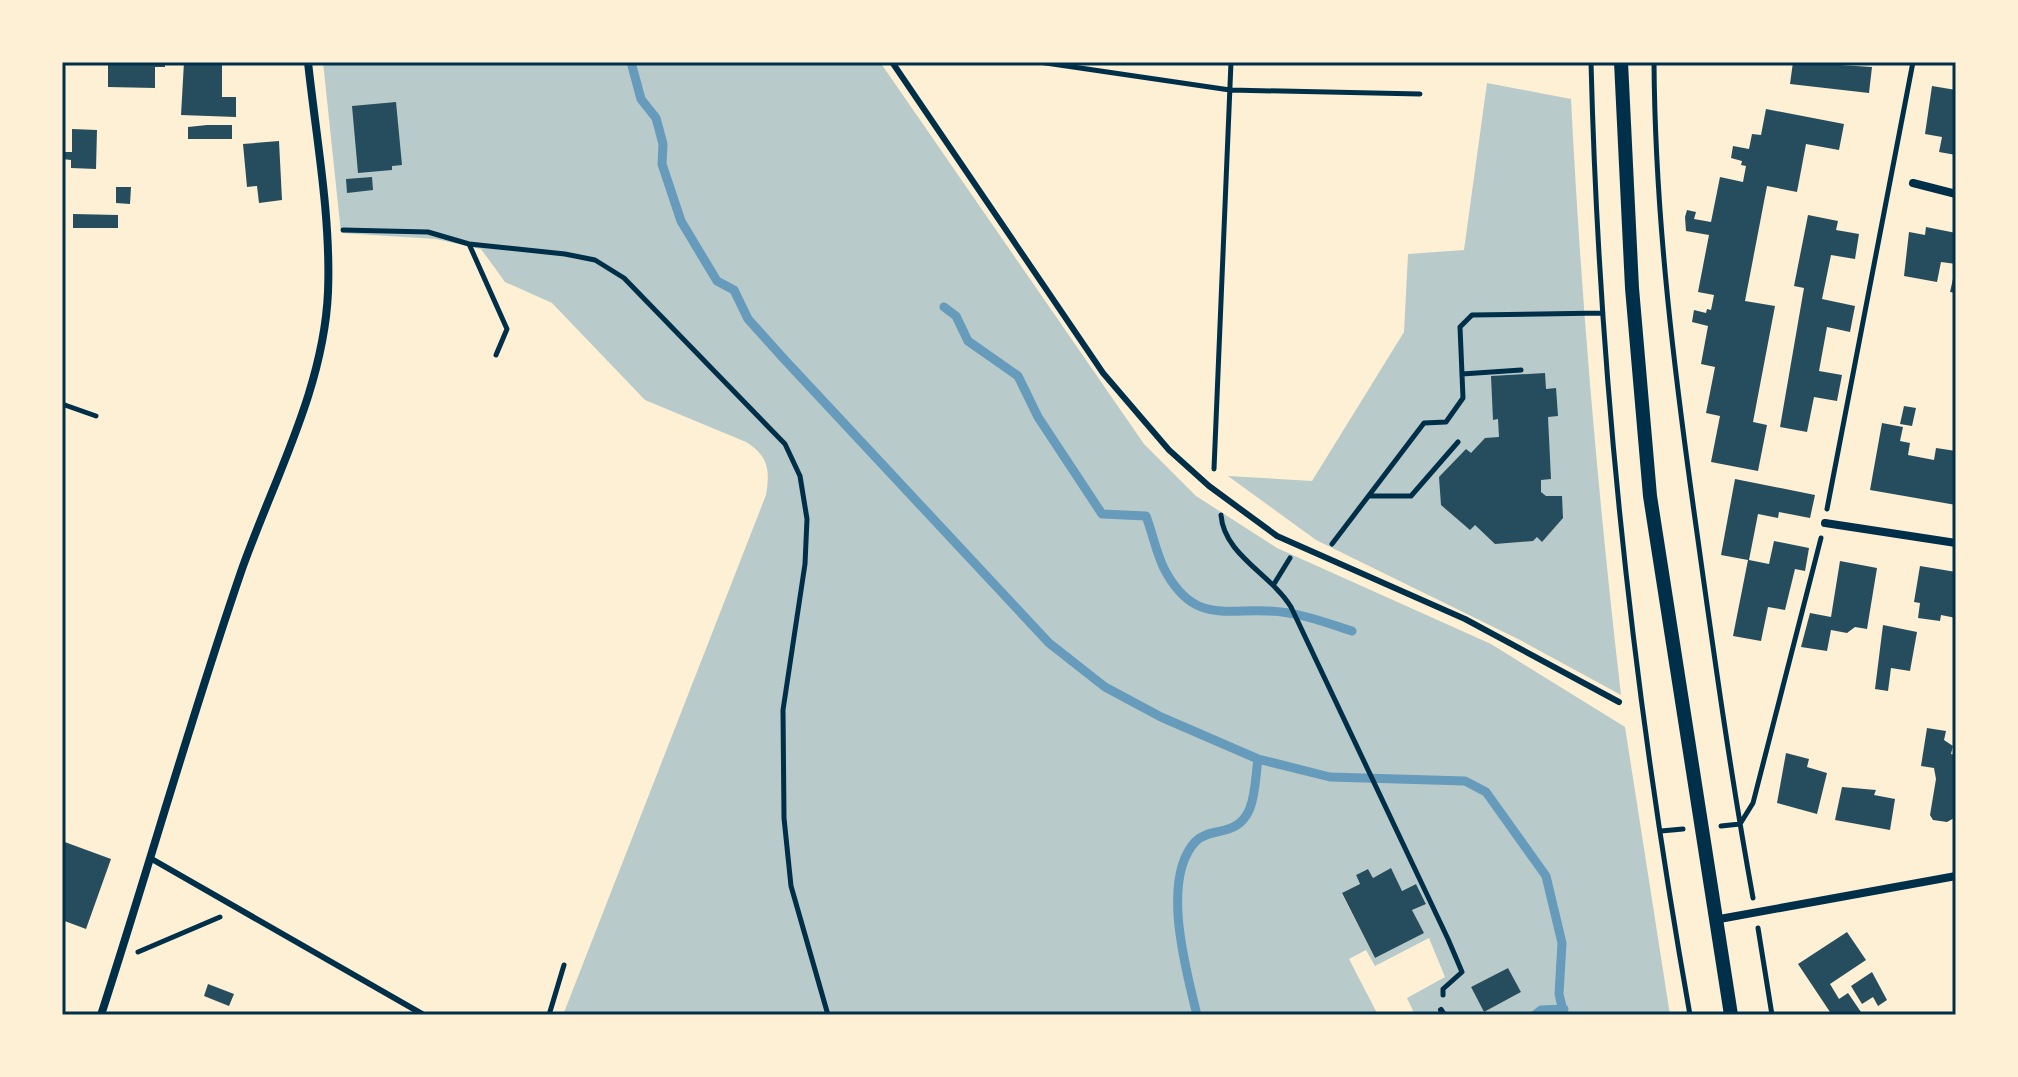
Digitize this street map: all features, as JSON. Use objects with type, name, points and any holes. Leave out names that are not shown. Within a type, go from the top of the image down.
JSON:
[{"type":"street","points":[[101,1015],[243,569],[305,404],[321,342],[328,293],[325,229],[308,62]]},
{"type":"street","points":[[1621,62],[1631,274],[1650,496],[1731,1015]]},
{"type":"street","points":[[1913,183],[1956,194]]},
{"type":"street","points":[[1825,523],[1956,543]]},
{"type":"street","points":[[1714,920],[1956,876]]},
{"type":"lane","points":[[892,62],[1103,373],[1169,450],[1209,486],[1277,536],[1465,619],[1619,702]]},
{"type":"lane","points":[[150,858],[424,1015]]},
{"type":"path","points":[[1039,62],[1230,90],[1420,94]]},
{"type":"path","points":[[1209,486],[1216,461],[1231,62]]},
{"type":"path","points":[[1591,62],[1603,313],[1616,488],[1644,716],[1690,1015]]},
{"type":"path","points":[[1654,62],[1654,135],[1673,363],[1721,713],[1772,1015]]},
{"type":"path","points":[[1740,824],[1753,803],[1825,523],[1913,62]]},
{"type":"path","points":[[325,229],[428,232],[469,244],[595,260],[624,278],[785,444],[800,476],[807,519],[805,564],[783,710],[784,818],[791,886],[828,1015]]},
{"type":"path","points":[[469,244],[507,329],[496,355]]},
{"type":"path","points":[[1326,560],[1331,546],[1424,423],[1446,422],[1463,398],[1460,327],[1472,315],[1603,313]]},
{"type":"path","points":[[1462,374],[1521,370]]},
{"type":"path","points":[[62,404],[96,416]]},
{"type":"path","points":[[1368,496],[1411,496],[1458,442]]},
{"type":"path","points":[[1219,494],[1221,523],[1229,543],[1274,584],[1291,607],[1462,972],[1443,989],[1442,1012]]},
{"type":"path","points":[[1274,584],[1298,546]]},
{"type":"path","points":[[119,961],[239,909]]},
{"type":"path","points":[[549,1015],[564,965]]},
{"type":"shaded area","points":[[323,62],[880,62],[1144,444],[1196,496],[1277,548],[1491,644],[1625,727],[1670,1015],[1415,1015],[1407,998],[1445,977],[1429,938],[1375,966],[1366,950],[1349,959],[1378,1015],[563,1015],[766,495],[766,465],[754,447],[746,442],[645,400],[552,303],[505,282],[481,249],[436,239],[341,233]],"holes":[[[1368,869],[1373,878],[1390,869],[1402,891],[1416,884],[1426,903],[1412,910],[1423,933],[1375,958],[1342,894],[1360,884],[1356,875]],[[1508,968],[1521,992],[1484,1012],[1471,987]]]},
{"type":"shaded area","points":[[1487,83],[1571,99],[1591,397],[1621,695],[1520,640],[1316,540],[1228,476],[1312,481],[1404,332],[1408,254],[1464,250]]},
{"type":"building","points":[[165,62],[165,67],[155,67],[155,88],[108,87],[108,64]]},
{"type":"building","points":[[184,62],[222,62],[222,97],[236,97],[236,117],[181,115]]},
{"type":"building","points":[[1793,62],[1872,67],[1869,93],[1790,84]]},
{"type":"building","points":[[1932,86],[1956,90],[1956,155],[1939,152],[1942,137],[1925,134]]},
{"type":"building","points":[[396,102],[402,165],[392,166],[392,170],[358,173],[352,106]]},
{"type":"building","points":[[1766,109],[1844,124],[1839,150],[1806,144],[1797,192],[1767,186],[1745,301],[1775,306],[1753,422],[1767,425],[1758,471],[1711,462],[1720,416],[1706,413],[1715,367],[1701,364],[1708,326],[1692,322],[1694,310],[1706,313],[1707,309],[1711,310],[1714,295],[1698,292],[1709,235],[1686,231],[1685,217],[1687,210],[1696,212],[1694,219],[1711,222],[1720,177],[1743,182],[1746,166],[1741,165],[1742,161],[1731,158],[1733,146],[1749,149],[1752,134],[1761,135]]},
{"type":"building","points":[[232,125],[232,139],[188,139],[188,127]]},
{"type":"building","points":[[72,129],[97,130],[96,169],[71,168],[71,160],[62,159],[62,152],[72,152]]},
{"type":"building","points":[[279,141],[282,200],[259,203],[257,186],[247,187],[243,144]]},
{"type":"building","points":[[372,177],[373,190],[347,193],[346,179]]},
{"type":"building","points":[[116,187],[131,187],[130,204],[116,203]]},
{"type":"building","points":[[73,214],[118,215],[118,228],[73,228]]},
{"type":"building","points":[[1808,215],[1838,221],[1836,230],[1859,234],[1855,259],[1831,255],[1822,299],[1855,306],[1850,332],[1827,327],[1819,371],[1842,375],[1837,401],[1814,397],[1807,432],[1780,427],[1804,288],[1794,286]]},
{"type":"building","points":[[1926,227],[1956,233],[1956,264],[1941,262],[1937,282],[1904,276],[1909,232],[1925,235]]},
{"type":"building","points":[[1956,271],[1956,293],[1950,292]]},
{"type":"building","points":[[1545,373],[1546,389],[1556,388],[1558,416],[1548,417],[1551,479],[1541,480],[1541,492],[1546,496],[1562,496],[1563,518],[1542,542],[1537,537],[1533,541],[1495,544],[1475,525],[1470,530],[1441,505],[1439,477],[1466,449],[1471,453],[1485,438],[1499,437],[1498,419],[1493,420],[1491,376]]},
{"type":"building","points":[[1904,406],[1916,408],[1912,426],[1900,424]]},
{"type":"building","points":[[1882,423],[1903,427],[1900,441],[1910,443],[1908,455],[1934,460],[1936,448],[1956,451],[1956,505],[1870,490]]},
{"type":"building","points":[[1735,479],[1815,495],[1810,518],[1779,512],[1778,518],[1758,514],[1749,560],[1769,564],[1774,541],[1809,548],[1805,571],[1795,569],[1785,610],[1768,607],[1761,641],[1733,636],[1748,560],[1721,555]]},
{"type":"building","points":[[1840,561],[1877,568],[1867,629],[1855,627],[1847,633],[1831,630],[1827,651],[1801,647],[1810,613],[1831,617]]},
{"type":"building","points":[[1920,566],[1956,572],[1956,618],[1941,615],[1940,621],[1918,618],[1920,603],[1914,602]]},
{"type":"building","points":[[1883,625],[1917,632],[1910,671],[1891,668],[1888,691],[1875,689]]},
{"type":"building","points":[[1927,728],[1946,731],[1944,740],[1953,746],[1951,754],[1956,755],[1956,817],[1947,822],[1933,820],[1930,815],[1936,779],[1934,768],[1921,766]]},
{"type":"building","points":[[1786,753],[1809,759],[1807,767],[1827,773],[1817,814],[1777,803]]},
{"type":"building","points":[[1842,787],[1876,790],[1874,795],[1895,799],[1890,830],[1835,820]]},
{"type":"building","points":[[62,841],[111,859],[86,929],[62,920]]},
{"type":"building","points":[[1391,868],[1402,891],[1416,884],[1426,904],[1412,910],[1424,933],[1375,958],[1342,893],[1360,884],[1356,875],[1368,869],[1373,878]]},
{"type":"building","points":[[1847,932],[1866,960],[1830,984],[1839,999],[1848,993],[1863,1015],[1832,1015],[1798,964]]},
{"type":"building","points":[[1508,968],[1521,992],[1484,1012],[1471,987]]},
{"type":"building","points":[[1872,972],[1887,1000],[1878,1006],[1873,997],[1862,1004],[1851,986]]},
{"type":"building","points":[[208,984],[234,994],[229,1006],[204,996]]},
{"type":"waterway","points":[[631,62],[641,99],[656,118],[663,144],[662,164],[681,221],[717,281],[734,290],[748,319],[1049,643],[1105,687],[1161,717],[1258,759],[1330,777],[1465,781],[1486,792],[1546,876],[1562,943],[1559,994],[1564,1015]]},
{"type":"waterway","points":[[944,307],[956,316],[968,341],[1018,376],[1038,417],[1102,514],[1146,516],[1164,568],[1188,600],[1211,610],[1290,613],[1352,631]]},
{"type":"waterway","points":[[1197,1015],[1182,950],[1179,877],[1185,857],[1199,838],[1235,826],[1243,820],[1252,802],[1258,759]]},
{"type":"waterway","points":[[1535,1015],[1541,1010],[1564,1009]]}]
